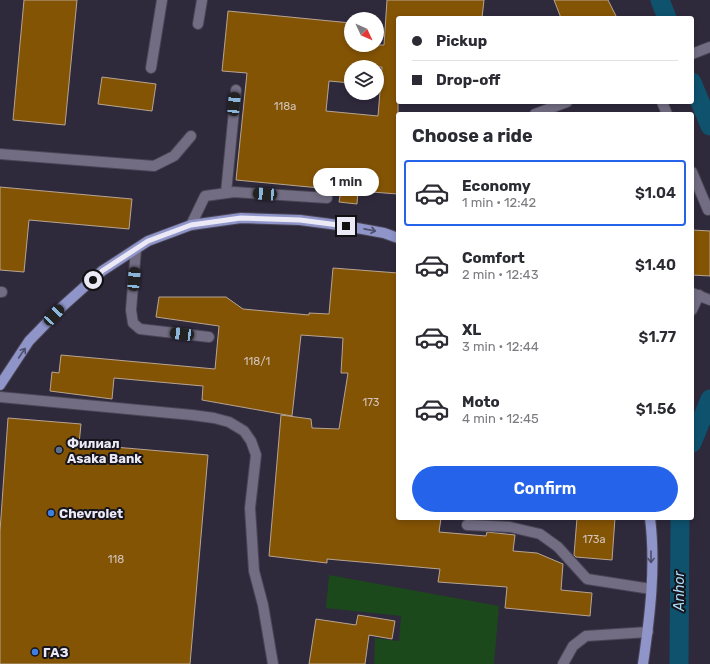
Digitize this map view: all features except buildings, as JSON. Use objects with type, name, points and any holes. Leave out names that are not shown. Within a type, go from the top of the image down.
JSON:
[{"type":"main road","points":[[0,385],[29,342],[63,306],[102,271],[148,241],[191,225],[241,218],[300,220],[346,226],[384,233],[396,237]]},
{"type":"main road","points":[[643,664],[648,632],[651,589],[650,520]]},
{"type":"lane","points":[[151,68],[162,0]]},
{"type":"lane","points":[[198,24],[202,0]]},
{"type":"lane","points":[[694,53],[710,47]]},
{"type":"lane","points":[[226,193],[236,90]]},
{"type":"lane","points":[[540,112],[562,104]]},
{"type":"lane","points":[[0,154],[154,166],[174,156],[191,136]]},
{"type":"lane","points":[[694,177],[708,210]]},
{"type":"lane","points":[[191,225],[205,196],[234,192],[327,198]]},
{"type":"lane","points":[[136,249],[131,310],[133,324],[140,329],[209,337]]},
{"type":"lane","points":[[695,294],[710,300]]},
{"type":"lane","points":[[0,397],[192,414],[229,422],[244,431],[251,441],[256,455],[250,508],[254,571],[263,605],[273,664]]},
{"type":"lane","points":[[468,525],[510,527],[540,534],[558,547],[587,579],[651,589]]},
{"type":"lane","points":[[563,664],[573,646],[586,636],[648,632]]},
{"type":"green space","points":[[329,575],[499,606],[494,664],[374,664],[375,638],[399,641],[401,616],[326,608]]},
{"type":"waterway","name":"Anhor","points":[[660,0],[666,16]]},
{"type":"waterway","name":"Anhor","points":[[694,87],[710,126]]},
{"type":"waterway","name":"Anhor","points":[[694,438],[710,399]]},
{"type":"waterway","name":"Anhor","points":[[679,664],[680,520]]},
{"type":"place","name":"Филиал Asaka Bank","points":[[59,450]]},
{"type":"place","name":"Chevrolet","points":[[51,513]]},
{"type":"place","name":"ГАЗ","points":[[35,652]]},
{"type":"route","points":[[93,280],[102,271],[148,241],[191,225],[241,218],[300,220],[346,226]]}]
